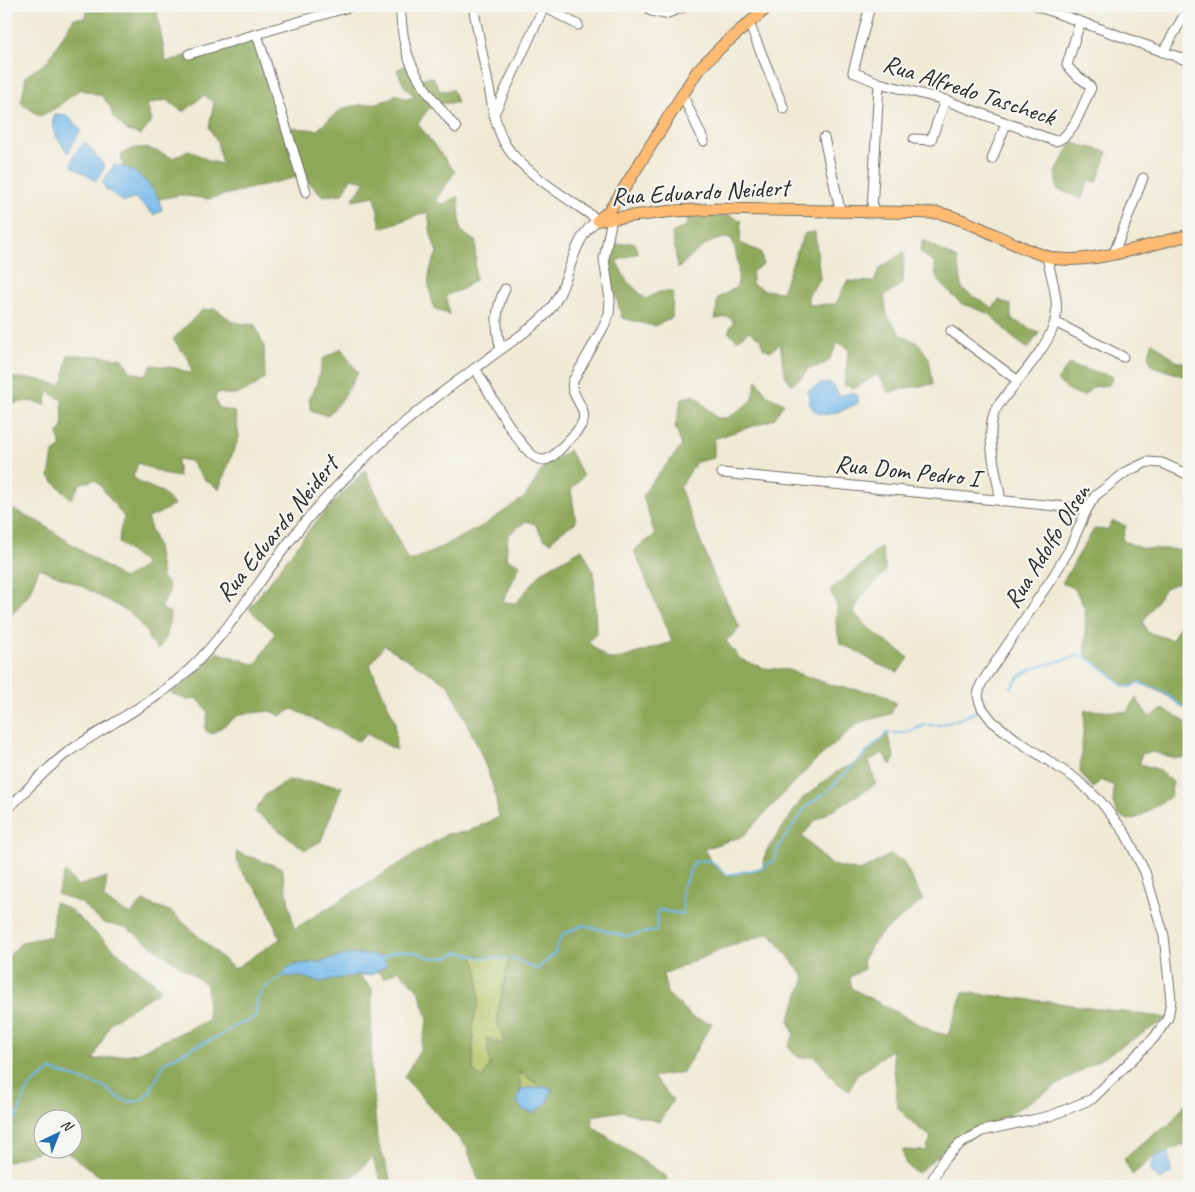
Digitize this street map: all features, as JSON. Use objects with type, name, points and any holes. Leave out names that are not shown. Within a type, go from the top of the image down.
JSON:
[{"type":"main road","points":[[598,220],[609,211],[618,198],[682,94],[703,64],[769,6]]},
{"type":"main road","name":"Rua Eduardo Neidert","points":[[598,220],[699,209],[930,212],[947,215],[1047,257],[1071,260],[1114,253],[1189,236]]},
{"type":"street","points":[[190,54],[352,6]]},
{"type":"street","points":[[400,6],[403,37],[410,62],[428,91],[456,128]]},
{"type":"street","points":[[472,6],[494,114],[502,138],[513,155],[530,171],[598,220]]},
{"type":"street","points":[[651,11],[665,14],[686,6]]},
{"type":"street","name":"Rua Alfredo Tascheck","points":[[870,6],[853,72],[879,83],[945,100],[1055,141],[1067,135],[1091,88],[1089,84],[1072,74],[1067,66],[1080,22]]},
{"type":"street","points":[[1037,6],[1189,61]]},
{"type":"street","points":[[494,114],[544,7],[578,25]]},
{"type":"street","points":[[1163,52],[1189,7]]},
{"type":"street","points":[[749,23],[784,109]]},
{"type":"street","points":[[257,34],[306,192]]},
{"type":"street","points":[[872,211],[879,83]]},
{"type":"street","points":[[682,94],[704,142]]},
{"type":"street","points":[[914,139],[931,140],[945,100]]},
{"type":"street","points":[[992,159],[1006,124]]},
{"type":"street","points":[[824,138],[840,210]]},
{"type":"street","points":[[1114,253],[1142,178]]},
{"type":"street","points":[[475,368],[521,444],[530,454],[543,461],[550,458],[560,449],[580,427],[583,410],[572,385],[609,314],[610,300],[604,259],[612,218]]},
{"type":"street","name":"Rua Eduardo Neidert","points":[[6,811],[55,763],[161,692],[192,667],[223,632],[305,522],[363,460],[402,425],[542,319],[564,288],[581,238],[590,225],[598,220]]},
{"type":"street","points":[[1001,501],[992,448],[992,419],[997,407],[1048,338],[1055,322],[1056,306],[1047,257]]},
{"type":"street","points":[[501,349],[496,323],[499,303],[505,289]]},
{"type":"street","points":[[1055,322],[1123,357]]},
{"type":"street","points":[[951,331],[1017,380]]},
{"type":"street","name":"Rua Adolfo Olsen","points":[[929,1186],[943,1160],[960,1144],[982,1131],[1050,1116],[1092,1099],[1154,1038],[1168,1018],[1171,1000],[1164,936],[1145,872],[1125,833],[1101,802],[1076,779],[1016,740],[993,722],[982,708],[978,689],[1054,575],[1069,550],[1095,496],[1140,464],[1162,463],[1189,475]]},
{"type":"street","name":"Rua Dom Pedro I","points":[[722,473],[1088,509]]},
{"type":"green space","points":[[89,6],[156,6],[166,62],[257,34],[286,127],[317,130],[345,108],[385,101],[396,94],[406,99],[415,97],[404,86],[397,70],[411,62],[419,78],[433,77],[440,91],[453,90],[457,103],[443,103],[430,108],[418,124],[455,172],[435,201],[444,204],[458,196],[461,231],[476,242],[475,280],[461,290],[446,295],[449,315],[434,308],[430,293],[429,275],[437,253],[431,235],[428,212],[381,228],[375,196],[352,200],[366,181],[351,178],[343,194],[323,196],[301,176],[208,199],[180,195],[159,199],[141,177],[123,165],[121,155],[135,148],[147,148],[173,158],[189,150],[210,161],[222,164],[217,142],[209,127],[214,103],[204,95],[184,112],[166,100],[147,104],[152,121],[141,135],[128,131],[113,117],[110,106],[102,96],[80,89],[56,108],[40,116],[21,103],[26,76],[47,62],[74,18],[85,18]]},
{"type":"green space","points":[[1072,143],[1108,152],[1097,182],[1088,180],[1082,199],[1057,189],[1055,173]]},
{"type":"green space","points":[[731,216],[741,221],[740,243],[761,252],[763,264],[752,272],[752,284],[764,290],[782,292],[805,233],[815,232],[820,279],[808,296],[808,305],[836,304],[847,281],[874,282],[880,268],[904,252],[903,283],[884,296],[887,315],[901,335],[918,343],[929,358],[933,384],[900,389],[888,393],[883,382],[876,375],[855,388],[844,385],[849,349],[838,342],[828,361],[822,365],[809,368],[801,378],[791,384],[784,370],[780,343],[771,351],[763,348],[761,339],[749,331],[737,340],[728,332],[734,321],[728,317],[715,319],[718,298],[737,287],[738,262],[731,238],[708,244],[696,252],[678,269],[672,233],[686,226],[687,218]]},
{"type":"green space","points":[[923,240],[957,259],[963,290],[993,308],[999,300],[1011,305],[1011,319],[1039,333],[1028,349],[1012,337],[990,314],[960,303],[937,279],[934,263],[920,252]]},
{"type":"green space","points":[[634,242],[638,253],[616,261],[627,281],[646,299],[659,292],[673,292],[672,318],[654,326],[622,318],[615,291],[610,264],[611,246]]},
{"type":"green space","points":[[216,309],[233,322],[255,325],[264,346],[265,378],[253,387],[236,395],[217,393],[215,399],[219,408],[235,412],[239,437],[219,489],[205,480],[190,461],[177,459],[179,477],[167,475],[138,463],[133,477],[143,484],[162,492],[174,505],[147,518],[157,546],[162,578],[168,584],[169,592],[161,608],[170,613],[167,636],[158,650],[148,638],[148,633],[130,613],[80,585],[39,568],[29,594],[6,622],[6,506],[39,522],[124,579],[146,565],[119,543],[124,517],[96,480],[81,483],[71,499],[49,477],[53,453],[61,448],[58,434],[63,427],[62,400],[48,391],[45,405],[26,402],[6,407],[6,377],[36,379],[59,385],[64,379],[68,355],[104,356],[123,359],[130,371],[145,375],[152,365],[176,368],[192,374],[189,360],[173,339],[202,310]]},
{"type":"green space","points":[[1153,342],[1177,362],[1189,362],[1189,378],[1152,366],[1148,355]]},
{"type":"green space","points":[[341,348],[358,373],[341,401],[327,416],[311,410],[309,398],[316,386],[323,359]]},
{"type":"green space","points":[[1069,364],[1113,376],[1109,385],[1093,387],[1084,396],[1070,391],[1057,381]]},
{"type":"green space","points":[[757,380],[766,394],[784,403],[774,419],[714,439],[714,458],[696,462],[680,488],[714,576],[740,628],[726,641],[740,659],[764,668],[788,670],[835,686],[883,694],[896,703],[891,714],[858,723],[815,761],[743,836],[704,849],[710,860],[727,875],[763,868],[766,852],[802,799],[838,771],[854,764],[887,733],[895,758],[891,765],[883,753],[869,761],[876,784],[816,820],[802,836],[831,865],[860,871],[890,855],[903,861],[923,900],[878,936],[863,959],[864,969],[850,977],[851,988],[934,1032],[948,1035],[963,992],[1168,1018],[960,1144],[945,1149],[917,1174],[905,1163],[903,1150],[926,1151],[931,1137],[915,1125],[898,1108],[892,1049],[855,1077],[850,1091],[837,1083],[815,1056],[799,1058],[788,1047],[794,1035],[789,1020],[805,978],[770,933],[728,947],[663,974],[667,993],[693,1018],[712,1023],[683,1072],[653,1077],[673,1100],[659,1122],[622,1111],[592,1116],[593,1127],[667,1177],[665,1186],[481,1186],[467,1148],[404,1077],[420,1050],[428,1019],[419,991],[398,970],[384,978],[378,972],[386,965],[347,955],[289,967],[283,976],[302,977],[320,982],[358,975],[372,988],[371,1070],[377,1139],[393,1186],[383,1186],[372,1157],[344,1186],[113,1186],[77,1160],[82,1160],[82,1110],[32,1110],[32,1154],[6,1162],[6,959],[22,942],[52,936],[54,902],[69,909],[162,989],[111,1022],[93,1060],[137,1053],[208,1020],[207,985],[127,928],[103,923],[81,903],[57,894],[65,872],[78,886],[107,877],[104,899],[130,915],[143,901],[172,912],[234,969],[280,939],[264,899],[239,868],[236,852],[282,868],[294,929],[447,834],[467,832],[499,817],[494,789],[480,751],[449,685],[384,645],[370,665],[395,721],[396,750],[367,734],[358,741],[293,709],[280,716],[272,711],[240,714],[212,734],[205,730],[208,712],[197,698],[187,700],[171,693],[198,672],[217,652],[256,665],[275,633],[249,609],[312,526],[365,470],[408,561],[430,553],[484,525],[525,497],[544,467],[569,450],[583,476],[571,490],[576,522],[559,533],[551,542],[543,538],[535,524],[526,521],[508,535],[506,558],[520,565],[503,602],[516,603],[543,571],[582,549],[594,573],[596,634],[588,642],[608,659],[619,659],[672,642],[634,550],[655,535],[643,496],[650,484],[682,446],[675,427],[682,398],[695,395],[717,418],[727,418],[752,401]],"holes":[[[472,955],[509,959],[497,1017],[504,1045],[487,1038],[490,1064],[483,1079],[473,1071],[473,1022],[479,999],[478,970]],[[519,1071],[541,1087],[552,1088],[517,1102],[521,1089]]]},
{"type":"green space","points":[[1113,521],[1126,526],[1122,540],[1140,548],[1189,550],[1189,588],[1182,581],[1165,588],[1143,622],[1147,632],[1172,640],[1182,621],[1189,623],[1189,707],[1183,708],[1173,699],[1138,683],[1131,687],[1123,686],[1086,657],[1085,609],[1075,589],[1062,583],[1094,529],[1107,530]]},
{"type":"green space","points":[[881,546],[886,571],[860,598],[854,613],[872,631],[909,658],[898,672],[877,664],[853,649],[840,644],[836,624],[837,606],[830,590],[863,564]]},
{"type":"green space","points":[[1136,698],[1149,717],[1164,709],[1189,724],[1189,758],[1174,758],[1153,752],[1141,754],[1140,764],[1157,769],[1173,782],[1170,797],[1139,817],[1129,820],[1118,815],[1113,804],[1114,786],[1101,780],[1093,788],[1080,772],[1085,710],[1128,712]]},
{"type":"green space","points":[[288,780],[342,786],[321,841],[305,850],[255,812],[265,795]]},
{"type":"green space","points":[[471,955],[509,959],[497,1017],[504,1045],[488,1039],[490,1064],[484,1079],[473,1072],[473,1022],[479,999]]},
{"type":"green space","points":[[518,1071],[541,1087],[521,1089]]},
{"type":"green space","points":[[1189,1099],[1189,1146],[1180,1145],[1169,1152],[1155,1156],[1132,1175],[1124,1159],[1152,1135],[1169,1125]]},
{"type":"water","points":[[56,114],[67,115],[81,130],[68,153],[53,129],[53,119]]},
{"type":"water","points":[[85,142],[105,167],[96,181],[72,166],[76,153]]},
{"type":"water","points":[[114,165],[130,170],[144,180],[156,194],[162,210],[154,215],[135,198],[124,202],[106,189],[102,182]]},
{"type":"water","points":[[831,383],[840,396],[854,392],[858,398],[858,403],[833,413],[820,414],[815,411],[809,403],[808,391],[820,384]]},
{"type":"water","points":[[369,954],[383,958],[387,965],[371,975],[358,975],[320,982],[302,977],[282,976],[289,967],[299,964],[319,962],[347,955]]},
{"type":"water","points":[[552,1088],[548,1102],[534,1113],[523,1110],[517,1102],[521,1089]]},
{"type":"water","points":[[1169,1152],[1171,1173],[1161,1180],[1151,1173],[1151,1168],[1155,1156]]},
{"type":"waterway","points":[[1010,688],[1025,672],[1078,656],[1086,657],[1123,686],[1131,687],[1138,683],[1156,688],[1181,706],[1189,709]]},
{"type":"waterway","points":[[382,958],[394,952],[407,951],[431,958],[448,957],[459,952],[478,957],[516,959],[538,969],[554,954],[562,935],[583,925],[625,936],[656,931],[658,910],[683,914],[682,889],[694,862],[710,860],[727,875],[763,868],[775,859],[779,846],[807,806],[825,793],[887,733],[906,733],[925,725],[939,725],[957,720],[978,711]]},
{"type":"waterway","points":[[6,1127],[18,1115],[24,1096],[29,1088],[51,1070],[105,1087],[120,1099],[131,1102],[141,1100],[150,1092],[165,1062],[222,1035],[234,1026],[248,1021],[256,1015],[257,1000],[262,990],[284,975]]}]
